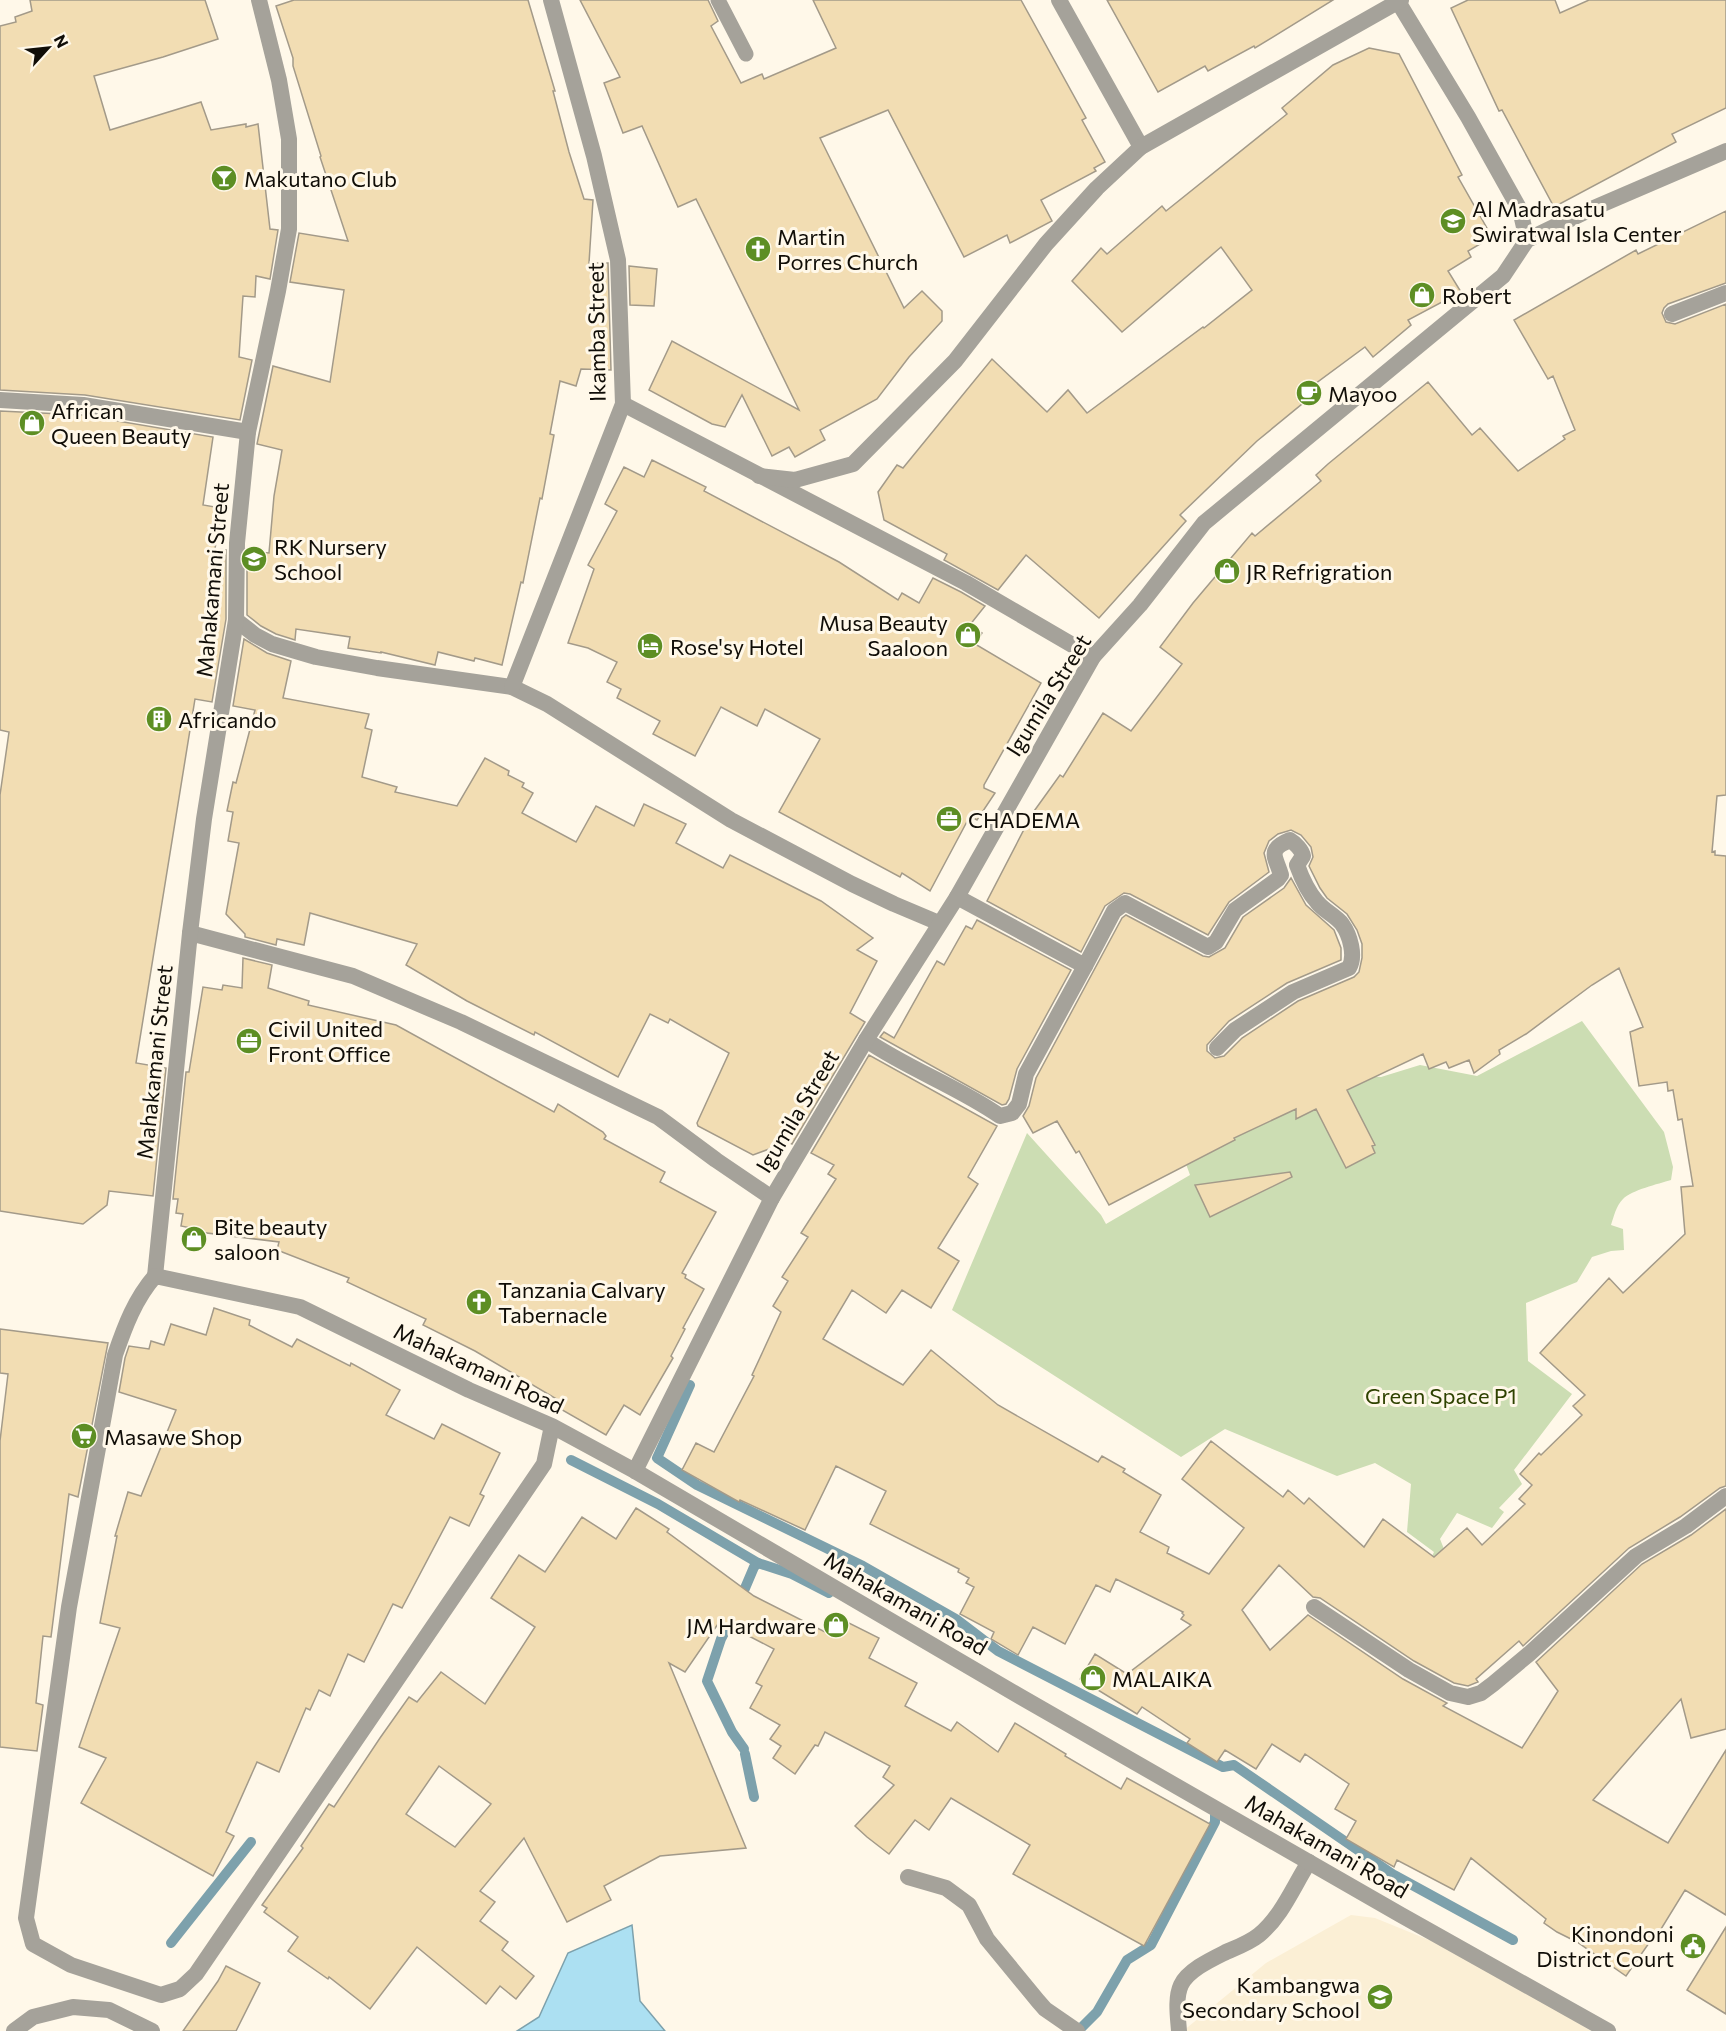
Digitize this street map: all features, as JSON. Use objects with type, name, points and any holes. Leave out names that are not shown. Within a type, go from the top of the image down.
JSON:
[{"type":"street","name":"Mahakamani Street","points":[[155,1276],[204,819],[236,620],[237,543],[248,432],[289,229],[289,138],[279,80],[259,0]]},
{"type":"street","name":"Ikamba Street","points":[[512,687],[623,404],[618,260],[594,156],[551,0]]},
{"type":"street","points":[[1059,0],[1141,147]]},
{"type":"street","points":[[759,477],[795,480],[854,464],[955,361],[1046,244],[1097,188],[1141,147],[1399,0],[1520,210],[1527,240],[1589,210],[1726,151]]},
{"type":"street","name":"Igumila Street","points":[[634,1471],[771,1198],[866,1040],[957,897],[1093,657],[1140,605],[1204,523],[1503,276],[1527,240]]},
{"type":"street","points":[[1672,314],[1726,293]]},
{"type":"street","points":[[0,400],[83,405],[248,432]]},
{"type":"street","points":[[623,404],[966,583],[1093,657]]},
{"type":"street","points":[[236,620],[255,635],[272,644],[316,657],[387,670],[512,687],[547,704],[731,820],[852,884],[939,923]]},
{"type":"street","points":[[866,1040],[888,1056],[969,1095],[1000,1116],[1012,1113],[1019,1104],[1026,1074],[1114,910],[1125,903],[1204,946],[1212,945],[1236,910],[1281,875],[1274,860],[1274,853],[1281,844],[1290,840],[1303,852],[1297,865],[1308,890],[1318,904],[1342,924],[1351,947],[1352,963],[1349,968],[1293,992],[1235,1030],[1217,1048]]},
{"type":"street","points":[[957,897],[1085,966]]},
{"type":"street","points":[[190,933],[353,976],[461,1022],[658,1117],[771,1198]]},
{"type":"street","points":[[155,1276],[143,1289],[128,1318],[115,1355],[69,1607],[26,1918],[33,1944],[71,1965],[161,1995],[180,1989],[196,1974],[544,1464],[552,1426]]},
{"type":"street","name":"Mahakamani Road","points":[[155,1276],[300,1307],[469,1390],[552,1426],[634,1471],[1309,1862],[1608,2031]]},
{"type":"street","points":[[1314,1607],[1416,1674],[1450,1693],[1468,1697],[1481,1693],[1511,1669],[1636,1556],[1686,1526],[1726,1496]]},
{"type":"street","points":[[1179,2031],[1178,2000],[1182,1984],[1194,1971],[1215,1957],[1247,1943],[1260,1934],[1285,1904],[1309,1862]]},
{"type":"street","points":[[908,1877],[946,1888],[969,1905],[987,1939],[1038,2001],[1045,2009],[1077,2031]]},
{"type":"street","points":[[14,2031],[33,2017],[74,2007],[109,2010],[152,2031]]},
{"type":"lane","points":[[718,0],[746,54]]},
{"type":"shaded area","name":"Kambangwa Secondary School","points":[[1351,1915],[1375,1918],[1466,1955],[1591,2031],[1183,2031],[1266,1963]]},
{"type":"green space","name":"Green Space P1","points":[[1582,1021],[1664,1132],[1673,1167],[1671,1180],[1639,1190],[1621,1202],[1611,1225],[1623,1229],[1624,1250],[1611,1251],[1592,1257],[1577,1282],[1526,1303],[1528,1361],[1572,1394],[1514,1470],[1522,1484],[1499,1508],[1504,1512],[1492,1528],[1457,1513],[1440,1539],[1452,1569],[1410,1601],[1434,1552],[1407,1532],[1411,1484],[1375,1463],[1337,1476],[1225,1429],[1181,1457],[952,1310],[1027,1133],[1101,1215],[1106,1224],[1190,1175],[1171,1123],[1310,1073],[1381,1077],[1420,1065],[1477,1076]]},
{"type":"water","points":[[632,1925],[640,2001],[665,2031],[517,2031],[539,2017],[568,1953]]},
{"type":"building","points":[[30,0],[205,0],[218,39],[94,76],[110,130],[201,102],[211,130],[258,124],[270,229],[278,230],[270,279],[256,276],[255,297],[243,296],[239,357],[252,360],[240,420],[85,395],[0,390],[0,26],[16,22],[15,17],[32,11]]},
{"type":"building","points":[[294,0],[528,0],[584,199],[593,200],[589,263],[608,263],[611,370],[581,369],[576,386],[560,381],[550,434],[554,435],[542,499],[540,498],[523,583],[521,582],[502,665],[438,652],[435,665],[381,652],[348,648],[350,637],[296,629],[295,640],[276,634],[247,615],[247,551],[269,553],[274,496],[282,450],[257,444],[273,366],[330,382],[344,290],[290,282],[299,233],[348,241],[320,157],[276,6]]},
{"type":"building","points":[[580,0],[708,0],[718,21],[711,26],[741,83],[762,74],[764,79],[836,48],[813,0],[1021,0],[1086,118],[1082,120],[1105,162],[1094,168],[1096,171],[1041,200],[1052,221],[1010,243],[1007,235],[964,257],[888,110],[820,138],[904,308],[922,291],[942,311],[942,321],[909,357],[877,399],[820,430],[825,440],[795,457],[789,447],[772,456],[742,395],[725,427],[712,424],[649,390],[672,341],[799,410],[696,199],[678,207],[642,126],[623,133],[604,83],[620,77]]},
{"type":"building","points":[[1107,0],[1333,0],[1255,48],[1254,46],[1208,71],[1205,66],[1158,92]]},
{"type":"building","points":[[1468,0],[1555,0],[1560,13],[1589,0],[1726,0],[1726,108],[1672,134],[1676,142],[1554,207],[1502,110],[1499,111],[1451,8]]},
{"type":"building","points":[[1369,48],[1399,54],[1462,175],[1458,177],[1492,237],[1468,251],[1471,257],[1448,271],[1461,292],[1408,320],[1411,325],[1373,357],[1365,347],[1315,384],[1319,390],[1257,441],[1180,515],[1186,521],[1099,618],[1026,555],[998,590],[944,560],[947,554],[884,520],[878,492],[897,465],[903,468],[992,359],[1047,412],[1068,390],[1087,413],[1252,290],[1221,247],[1122,332],[1072,281],[1101,248],[1107,254],[1162,206],[1166,211],[1287,114],[1282,108],[1333,65]]},
{"type":"building","points":[[1726,211],[1726,283],[1668,304],[1662,313],[1666,322],[1675,324],[1726,304],[1726,795],[1717,796],[1712,852],[1715,851],[1715,855],[1726,856],[1726,1486],[1629,1548],[1523,1646],[1519,1641],[1476,1679],[1478,1682],[1468,1686],[1454,1683],[1414,1661],[1320,1598],[1313,1597],[1279,1565],[1242,1610],[1270,1650],[1308,1615],[1403,1679],[1447,1703],[1443,1706],[1522,1748],[1558,1691],[1536,1662],[1642,1564],[1691,1535],[1726,1509],[1726,1729],[1691,1738],[1681,1699],[1593,1800],[1668,1843],[1726,1750],[1726,1915],[1685,1890],[1658,1934],[1656,1933],[1626,1976],[1577,1942],[1544,1923],[1546,1919],[1471,1858],[1454,1890],[1397,1860],[1394,1867],[1346,1839],[1356,1821],[1335,1809],[1349,1784],[1305,1754],[1300,1762],[1272,1744],[1256,1769],[1225,1750],[1217,1762],[1187,1743],[1190,1739],[1142,1707],[1137,1714],[1080,1679],[1095,1654],[1127,1674],[1191,1625],[1181,1619],[1183,1612],[1116,1579],[1110,1592],[1096,1585],[1065,1644],[1033,1627],[1018,1655],[991,1639],[994,1632],[960,1614],[974,1587],[966,1583],[969,1578],[958,1572],[959,1569],[870,1524],[886,1491],[836,1466],[805,1530],[740,1500],[739,1502],[682,1470],[696,1443],[714,1452],[754,1376],[752,1375],[781,1312],[773,1306],[788,1281],[782,1277],[808,1237],[801,1233],[836,1179],[828,1174],[834,1165],[811,1153],[869,1055],[997,1126],[968,1177],[978,1184],[938,1248],[959,1261],[931,1308],[902,1290],[886,1313],[852,1290],[823,1339],[903,1385],[931,1350],[998,1405],[1098,1462],[1102,1456],[1125,1469],[1123,1472],[1161,1495],[1140,1532],[1169,1547],[1167,1553],[1209,1574],[1244,1528],[1182,1479],[1211,1441],[1283,1497],[1288,1490],[1304,1504],[1309,1498],[1364,1547],[1383,1519],[1434,1557],[1467,1528],[1482,1545],[1525,1504],[1519,1499],[1532,1485],[1520,1474],[1539,1453],[1541,1455],[1582,1415],[1573,1406],[1585,1395],[1540,1353],[1609,1278],[1623,1293],[1685,1234],[1681,1187],[1693,1186],[1682,1119],[1678,1120],[1673,1090],[1668,1091],[1667,1082],[1639,1086],[1630,1032],[1643,1027],[1619,968],[1526,1034],[1499,1050],[1500,1054],[1474,1073],[1469,1060],[1449,1068],[1446,1062],[1429,1069],[1423,1054],[1347,1090],[1375,1145],[1372,1146],[1375,1153],[1346,1168],[1316,1109],[1296,1119],[1296,1109],[1234,1138],[1235,1140],[1109,1205],[1079,1151],[1076,1153],[1057,1121],[1033,1133],[1023,1116],[1029,1106],[1036,1078],[1122,918],[1126,915],[1203,956],[1209,957],[1225,948],[1243,917],[1284,888],[1291,878],[1306,905],[1334,930],[1341,948],[1341,960],[1287,983],[1229,1021],[1207,1045],[1207,1051],[1215,1058],[1224,1056],[1242,1038],[1298,1001],[1354,977],[1359,972],[1362,958],[1362,944],[1357,930],[1347,914],[1327,898],[1320,888],[1309,866],[1313,857],[1311,847],[1301,835],[1291,830],[1278,834],[1269,841],[1264,853],[1269,872],[1229,902],[1208,935],[1124,893],[1105,906],[1081,952],[987,901],[1032,814],[1060,775],[1063,777],[1103,713],[1131,731],[1182,664],[1160,647],[1193,603],[1252,533],[1255,536],[1321,481],[1316,475],[1428,382],[1472,435],[1480,428],[1518,471],[1565,439],[1563,436],[1575,430],[1553,376],[1548,379],[1514,320],[1636,250],[1638,254]]},
{"type":"building","points":[[629,266],[657,269],[654,306],[630,305]]},
{"type":"building","points":[[0,411],[82,415],[213,437],[203,505],[221,508],[215,549],[226,550],[226,619],[212,702],[195,699],[136,1063],[166,1068],[153,1196],[109,1191],[107,1205],[83,1224],[0,1211],[0,795],[9,732],[0,730]]},
{"type":"building","points":[[652,460],[706,487],[704,491],[839,562],[898,600],[902,593],[919,603],[933,578],[961,592],[985,606],[969,626],[982,633],[975,644],[1041,683],[984,785],[984,788],[995,793],[977,820],[970,816],[930,891],[902,873],[900,877],[779,812],[820,739],[765,709],[757,726],[721,707],[695,756],[653,734],[660,721],[617,698],[621,689],[607,682],[617,662],[588,648],[568,643],[594,569],[588,565],[617,511],[605,504],[624,467],[644,477]]},
{"type":"building","points":[[244,639],[267,653],[291,661],[283,698],[369,714],[365,728],[372,730],[362,777],[397,787],[395,792],[457,806],[485,758],[509,771],[508,775],[524,783],[522,787],[533,793],[522,813],[576,842],[596,806],[634,826],[644,804],[686,824],[676,843],[723,868],[730,855],[821,901],[873,938],[857,950],[877,961],[850,1013],[865,1022],[792,1144],[788,1142],[753,1155],[698,1126],[697,1123],[729,1053],[670,1019],[668,1023],[650,1014],[618,1077],[535,1032],[534,1035],[467,1001],[406,965],[417,944],[310,913],[304,945],[277,939],[276,945],[245,937],[245,934],[226,914],[239,843],[228,841],[233,812],[227,811],[233,782],[236,783],[255,710],[233,706]]},
{"type":"building","points":[[977,920],[1071,970],[1017,1069],[1009,1099],[1006,1104],[1002,1105],[880,1037],[884,1032],[894,1038],[937,961],[944,965],[966,926],[972,929]]},
{"type":"building","points":[[243,958],[272,965],[268,988],[309,1001],[308,1005],[396,1025],[554,1112],[558,1104],[603,1132],[606,1136],[604,1139],[665,1172],[660,1182],[716,1212],[682,1273],[686,1275],[685,1278],[704,1289],[683,1328],[685,1329],[671,1356],[673,1358],[640,1415],[624,1405],[606,1435],[557,1407],[560,1401],[475,1351],[423,1325],[426,1319],[347,1282],[349,1278],[277,1250],[279,1242],[191,1231],[191,1228],[181,1226],[183,1214],[176,1213],[178,1199],[173,1199],[186,1072],[189,1072],[203,987],[222,990],[223,985],[242,988]]},
{"type":"building","points":[[1290,1172],[1292,1177],[1210,1217],[1195,1185]]},
{"type":"building","points":[[214,1308],[250,1320],[249,1325],[292,1347],[297,1339],[350,1366],[351,1363],[400,1390],[386,1415],[434,1439],[442,1424],[500,1453],[480,1494],[484,1496],[469,1526],[450,1517],[402,1608],[393,1604],[364,1662],[348,1654],[330,1696],[319,1690],[310,1710],[306,1708],[279,1772],[257,1762],[226,1832],[234,1836],[213,1876],[81,1803],[106,1758],[79,1747],[120,1628],[100,1623],[117,1536],[115,1536],[128,1492],[141,1496],[176,1410],[119,1392],[125,1358],[129,1346],[149,1349],[151,1341],[164,1345],[171,1324],[206,1335]]},
{"type":"building","points":[[0,1329],[108,1343],[78,1497],[69,1494],[51,1637],[43,1636],[36,1703],[43,1705],[37,1751],[0,1747],[0,1441],[8,1374],[0,1373]]},
{"type":"building","points":[[636,1508],[669,1529],[667,1532],[754,1596],[827,1633],[835,1616],[879,1638],[869,1658],[917,1683],[905,1706],[951,1731],[957,1722],[998,1752],[1015,1723],[1121,1789],[1127,1778],[1210,1824],[1144,1946],[1013,1874],[1030,1845],[951,1798],[929,1830],[915,1820],[889,1854],[855,1826],[894,1785],[883,1777],[890,1766],[825,1732],[818,1746],[815,1745],[795,1774],[773,1758],[781,1746],[770,1739],[780,1725],[750,1708],[762,1686],[756,1683],[774,1649],[720,1621],[685,1672],[669,1663],[746,1848],[660,1856],[604,1886],[611,1900],[567,1922],[524,1838],[480,1891],[495,1902],[480,1921],[508,1942],[502,1950],[534,1976],[516,1999],[500,1986],[486,2004],[417,1947],[370,2009],[329,1977],[328,1979],[288,1951],[298,1937],[264,1912],[267,1908],[262,1905],[303,1848],[301,1846],[329,1804],[334,1807],[409,1697],[417,1702],[441,1672],[485,1704],[535,1627],[491,1598],[519,1555],[545,1572],[582,1517],[616,1539]],"holes":[[[439,1766],[491,1804],[455,1847],[406,1814]]]},
{"type":"building","points":[[1726,1927],[1726,2014],[1687,1990]]},
{"type":"building","points":[[226,1966],[260,1983],[236,2031],[183,2031],[218,1981]]},
{"type":"waterway","points":[[690,1385],[657,1458],[697,1485],[863,1566],[956,1619],[998,1651],[1223,1767],[1234,1765],[1394,1875],[1513,1940]]},
{"type":"waterway","points":[[571,1460],[658,1504],[758,1563],[792,1574],[829,1593]]},
{"type":"waterway","points":[[740,1600],[754,1567],[758,1563]]},
{"type":"waterway","points":[[734,1614],[721,1639],[707,1681],[732,1732],[744,1749]]},
{"type":"waterway","points":[[745,1754],[754,1797]]},
{"type":"waterway","points":[[1078,2031],[1097,2012],[1127,1960],[1151,1945],[1215,1822],[1215,1809]]},
{"type":"waterway","points":[[171,1943],[251,1842]]},
{"type":"place","name":"Makutano Club","points":[[224,178]]},
{"type":"place","name":"Al Madrasatu Swiratwal Isla Center","points":[[1453,221]]},
{"type":"place","name":"Martin Porres Church","points":[[758,249]]},
{"type":"place","name":"Robert","points":[[1422,295]]},
{"type":"place","name":"Mayoo","points":[[1309,393]]},
{"type":"place","name":"African Queen Beauty","points":[[32,423]]},
{"type":"place","name":"RK Nursery School","points":[[254,559]]},
{"type":"place","name":"JR Refrigration","points":[[1227,571]]},
{"type":"place","name":"Musa Beauty Saaloon","points":[[968,635]]},
{"type":"place","name":"Rose'sy Hotel","points":[[650,646]]},
{"type":"place","name":"Africando","points":[[159,719]]},
{"type":"place","name":"CHADEMA","points":[[949,819]]},
{"type":"place","name":"Civil United Front Office","points":[[249,1041]]},
{"type":"place","name":"Bite beauty saloon","points":[[194,1239]]},
{"type":"place","name":"Tanzania Calvary Tabernacle","points":[[479,1302]]},
{"type":"place","name":"Masawe Shop","points":[[84,1436]]},
{"type":"place","name":"JM Hardware","points":[[836,1625]]},
{"type":"place","name":"MALAIKA","points":[[1093,1678]]},
{"type":"place","name":"Kinondoni District Court","points":[[1693,1946]]},
{"type":"place","name":"Kambangwa Secondary School","points":[[1380,1997]]}]
